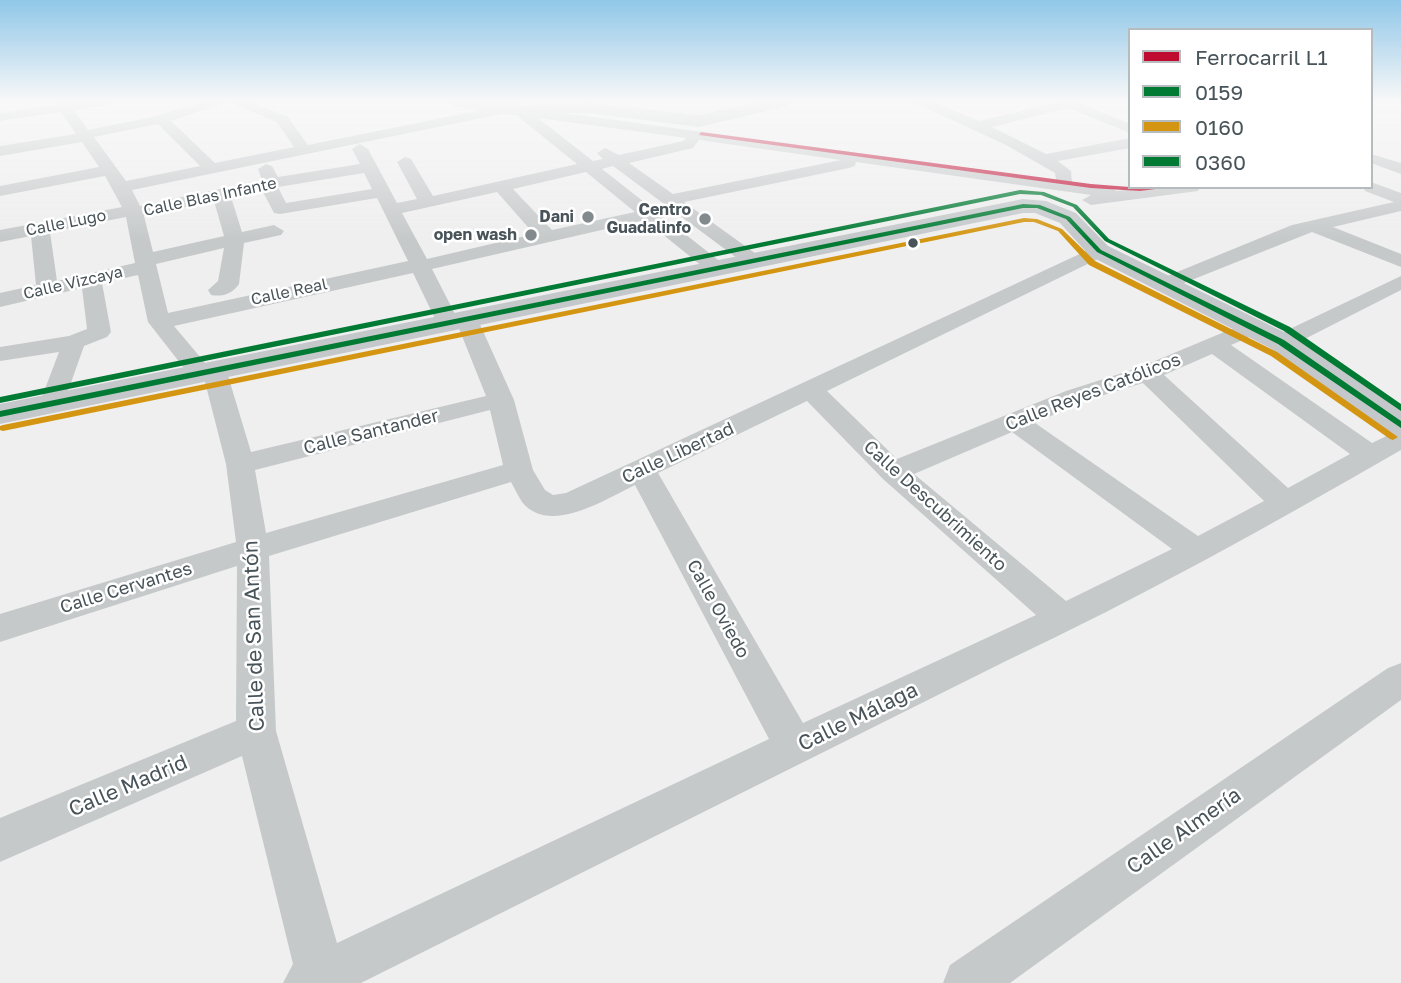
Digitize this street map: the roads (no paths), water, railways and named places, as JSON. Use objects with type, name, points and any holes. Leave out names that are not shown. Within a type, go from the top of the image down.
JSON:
[{"type":"main road","points":[[0,414],[715,267],[1023,206],[1047,206],[1068,218],[1098,251],[1281,342],[1401,425]]},
{"type":"street","points":[[0,151],[46,148]]},
{"type":"street","points":[[90,148],[122,187],[134,211],[159,321],[207,371]]},
{"type":"street","points":[[190,148],[212,169]]},
{"type":"street","points":[[122,187],[315,148]]},
{"type":"street","name":"Calle Libertad","points":[[359,148],[420,265],[457,322],[501,400],[519,470],[534,497],[549,506],[572,503],[1098,251]]},
{"type":"street","points":[[568,148],[715,267]]},
{"type":"street","points":[[598,148],[752,260]]},
{"type":"street","points":[[392,210],[674,148]]},
{"type":"street","points":[[800,148],[855,158],[1109,188]]},
{"type":"street","points":[[862,148],[1109,188]]},
{"type":"street","points":[[1023,148],[1063,171],[1065,180]]},
{"type":"street","points":[[1044,159],[1104,148]]},
{"type":"street","points":[[1373,155],[1396,149]]},
{"type":"street","points":[[1373,155],[1401,169]]},
{"type":"street","points":[[669,200],[847,165],[855,158]]},
{"type":"street","points":[[262,159],[271,181],[268,184],[280,209],[383,192]]},
{"type":"street","points":[[405,162],[428,202]]},
{"type":"street","name":"Calle Blas Infante","points":[[134,211],[370,167]]},
{"type":"street","points":[[0,191],[109,170]]},
{"type":"street","points":[[496,186],[503,188],[544,233],[544,237]]},
{"type":"street","points":[[1047,206],[1109,188],[1128,186]]},
{"type":"street","points":[[1373,188],[1401,199]]},
{"type":"street","points":[[1047,206],[1177,189]]},
{"type":"street","points":[[221,195],[235,240],[228,284],[209,276],[235,240],[274,231]]},
{"type":"street","points":[[1167,283],[1299,229],[1401,206]]},
{"type":"street","name":"Calle Lugo","points":[[0,236],[134,211]]},
{"type":"street","name":"Calle Real","points":[[159,321],[209,276],[420,265],[649,214]]},
{"type":"street","points":[[1314,226],[1401,261]]},
{"type":"street","points":[[40,228],[47,289]]},
{"type":"street","name":"Calle Vizcaya","points":[[0,300],[91,280],[146,263],[209,276]]},
{"type":"street","points":[[0,354],[74,342],[99,332],[91,280]]},
{"type":"street","points":[[1281,342],[1401,282]]},
{"type":"street","name":"Calle Reyes Católicos","points":[[893,472],[1075,396],[1147,373],[1253,327]]},
{"type":"street","points":[[53,402],[74,342]]},
{"type":"street","points":[[1215,345],[1385,446]]},
{"type":"street","name":"Calle de San Antón","points":[[207,371],[240,464],[253,549],[256,731],[317,981]]},
{"type":"street","points":[[1147,373],[1285,503]]},
{"type":"street","name":"Calle Descubrimiento","points":[[811,390],[893,472],[1063,619]]},
{"type":"street","name":"Calle Santander","points":[[240,464],[501,400]]},
{"type":"street","points":[[1016,422],[1197,551]]},
{"type":"street","name":"Calle Málaga","points":[[317,981],[991,651],[1063,619],[1197,551],[1385,446]]},
{"type":"street","points":[[253,549],[519,470]]},
{"type":"street","name":"Calle Oviedo","points":[[642,470],[794,748]]},
{"type":"street","name":"Calle Cervantes","points":[[0,628],[253,549]]},
{"type":"street","name":"Calle Almería","points":[[968,983],[1401,679]]},
{"type":"street","name":"Calle Madrid","points":[[0,840],[256,731]]},
{"type":"rail line","name":"L1","points":[[805,148],[1091,186],[1128,188]]},
{"type":"place","name":"Dani","points":[[588,217]]},
{"type":"place","name":"Centro Guadalinfo","points":[[705,219]]},
{"type":"place","name":"open wash","points":[[531,235]]}]
